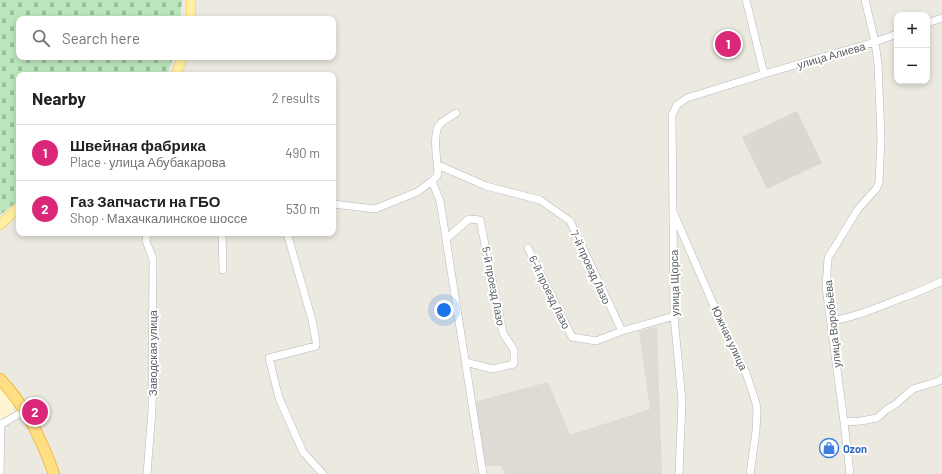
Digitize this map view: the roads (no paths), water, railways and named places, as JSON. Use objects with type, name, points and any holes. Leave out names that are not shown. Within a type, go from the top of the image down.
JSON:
[{"type":"highway","points":[[2,379],[36,431],[54,474]]},
{"type":"main road","points":[[191,0],[191,16]]},
{"type":"main road","points":[[177,72],[181,60]]},
{"type":"main road","points":[[0,224],[16,210]]},
{"type":"street","points":[[746,0],[764,74]]},
{"type":"street","name":"улица Воробьёва","points":[[850,474],[826,287],[828,258],[858,209],[876,190],[879,183],[881,138],[878,64],[875,42],[865,0]]},
{"type":"street","points":[[930,22],[942,18]]},
{"type":"street","name":"улица Алиева","points":[[687,98],[894,35]]},
{"type":"street","name":"улица Щорса","points":[[679,474],[682,401],[674,316],[672,115],[677,105],[687,98]]},
{"type":"street","points":[[336,204],[375,209],[417,192],[432,181],[437,176],[438,171],[436,138],[437,128],[440,124],[456,113]]},
{"type":"street","name":"7-й проезд Лазо","points":[[438,165],[486,186],[540,200],[570,221],[622,331]]},
{"type":"street","points":[[432,181],[440,201],[483,474]]},
{"type":"street","name":"Южная улица","points":[[672,209],[731,345],[746,373],[756,403],[756,431],[750,474]]},
{"type":"street","name":"5-й проезд Лазо","points":[[446,239],[469,219],[480,220],[503,333],[514,350],[514,364],[493,369],[465,362]]},
{"type":"street","name":"Заводская улица","points":[[146,236],[146,241],[153,259],[152,410],[147,474]]},
{"type":"street","points":[[222,236],[223,270]]},
{"type":"street","points":[[288,236],[312,320],[316,346],[269,358],[279,398],[303,452],[322,473]]},
{"type":"street","name":"6-й проезд Лазо","points":[[528,248],[572,337],[596,341],[622,331]]},
{"type":"street","points":[[831,321],[846,318],[882,306],[942,281]]},
{"type":"street","points":[[622,331],[674,316]]},
{"type":"street","points":[[844,422],[877,418],[896,404],[908,392],[942,379]]},
{"type":"street","points":[[0,474],[1,424],[24,411]]},
{"type":"place","name":"Швейная фабрика","points":[[728,44]]},
{"type":"place","name":"Газ Запчасти на ГБО","points":[[35,412]]},
{"type":"place","name":"Ozon","points":[[829,448]]}]
